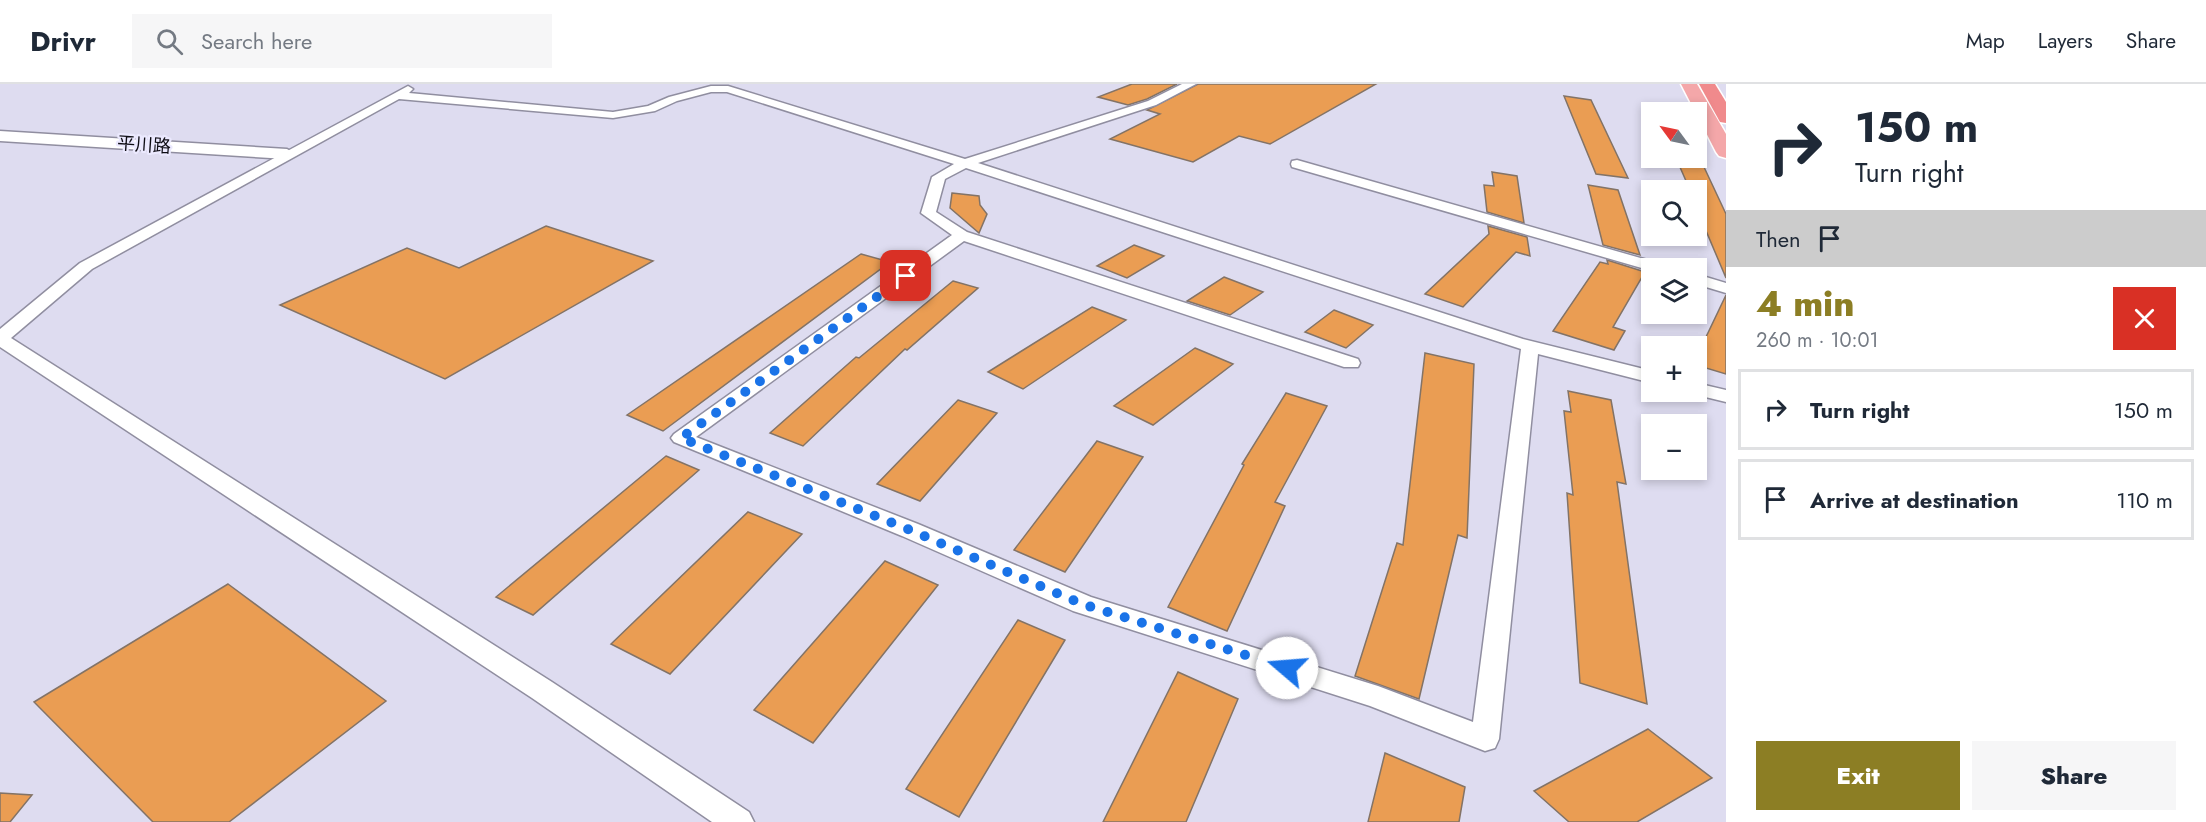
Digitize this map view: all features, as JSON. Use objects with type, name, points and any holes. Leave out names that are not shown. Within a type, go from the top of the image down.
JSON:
[{"type":"highway","points":[[1707,84],[1726,118]]},
{"type":"main road","points":[[1689,84],[1726,152]]},
{"type":"street","points":[[418,84],[86,266],[0,339],[532,684],[738,822]]},
{"type":"street","points":[[1191,84],[1152,104],[965,163],[939,177],[928,213],[962,235],[1351,363]]},
{"type":"street","points":[[396,95],[555,108],[614,116],[651,109],[673,99],[711,89],[728,89],[965,163],[1530,346],[1641,374]]},
{"type":"street","name":"平川路","points":[[0,136],[287,154]]},
{"type":"street","points":[[1297,164],[1641,263]]},
{"type":"street","points":[[962,235],[681,438],[910,530],[1082,604],[1378,697],[1485,739],[1530,346]]},
{"type":"street","points":[[1707,282],[1726,288]]},
{"type":"street","points":[[1707,392],[1726,396]]},
{"type":"building","points":[[1132,84],[1177,84],[1147,99],[1128,105],[1098,97]]},
{"type":"building","points":[[1198,84],[1376,84],[1270,144],[1239,136],[1193,162],[1110,139],[1160,114],[1147,110]]},
{"type":"building","points":[[1564,96],[1591,100],[1628,178],[1596,174]]},
{"type":"building","points":[[1680,168],[1704,168],[1726,214],[1726,278],[1707,233],[1707,180],[1686,180]]},
{"type":"building","points":[[1492,172],[1517,176],[1524,223],[1487,212],[1484,185],[1494,186]]},
{"type":"building","points":[[1588,185],[1618,190],[1640,255],[1603,245]]},
{"type":"building","points":[[952,193],[979,196],[980,205],[987,214],[979,233],[950,208]]},
{"type":"building","points":[[546,226],[653,261],[445,379],[280,305],[407,248],[459,268]]},
{"type":"building","points":[[1488,226],[1527,237],[1530,256],[1516,252],[1463,307],[1425,294],[1489,234]]},
{"type":"building","points":[[1134,245],[1164,256],[1127,278],[1097,266]]},
{"type":"building","points":[[861,254],[890,262],[663,431],[627,415]]},
{"type":"building","points":[[1607,260],[1641,271],[1641,279],[1613,327],[1625,331],[1614,350],[1553,331],[1600,262],[1608,264]]},
{"type":"building","points":[[1224,277],[1263,292],[1230,315],[1187,301]]},
{"type":"building","points":[[953,281],[978,288],[907,350],[905,349],[803,446],[770,433],[856,357],[859,358]]},
{"type":"building","points":[[1726,295],[1726,374],[1707,368],[1706,336]]},
{"type":"building","points":[[1092,307],[1126,320],[1023,389],[988,372]]},
{"type":"building","points":[[1334,310],[1373,325],[1346,348],[1305,332]]},
{"type":"building","points":[[1195,348],[1233,364],[1153,425],[1114,406]]},
{"type":"building","points":[[1425,353],[1474,364],[1467,538],[1458,535],[1419,699],[1355,676],[1397,543],[1403,545]]},
{"type":"building","points":[[1568,391],[1611,400],[1626,484],[1617,482],[1647,704],[1580,683],[1567,493],[1573,495],[1564,411],[1571,412]]},
{"type":"building","points":[[1286,393],[1327,406],[1275,502],[1285,506],[1227,631],[1168,607],[1244,465],[1242,464]]},
{"type":"building","points":[[958,400],[997,413],[920,501],[877,484]]},
{"type":"building","points":[[1097,441],[1143,457],[1065,572],[1014,550]]},
{"type":"building","points":[[666,456],[699,470],[533,615],[496,597]]},
{"type":"building","points":[[748,512],[802,534],[670,674],[611,644]]},
{"type":"building","points":[[885,561],[938,585],[813,743],[754,710]]},
{"type":"building","points":[[228,584],[386,701],[229,822],[153,822],[34,702]]},
{"type":"building","points":[[1018,620],[1065,640],[959,817],[906,789]]},
{"type":"building","points":[[1178,672],[1238,699],[1186,822],[1103,822]]},
{"type":"building","points":[[1648,729],[1712,778],[1637,822],[1569,822],[1534,791]]},
{"type":"building","points":[[1385,753],[1465,787],[1459,822],[1368,822]]},
{"type":"building","points":[[0,793],[32,795],[10,822],[0,822]]},
{"type":"route","points":[[906,276],[681,438],[910,530],[1082,604],[1287,668]]}]
